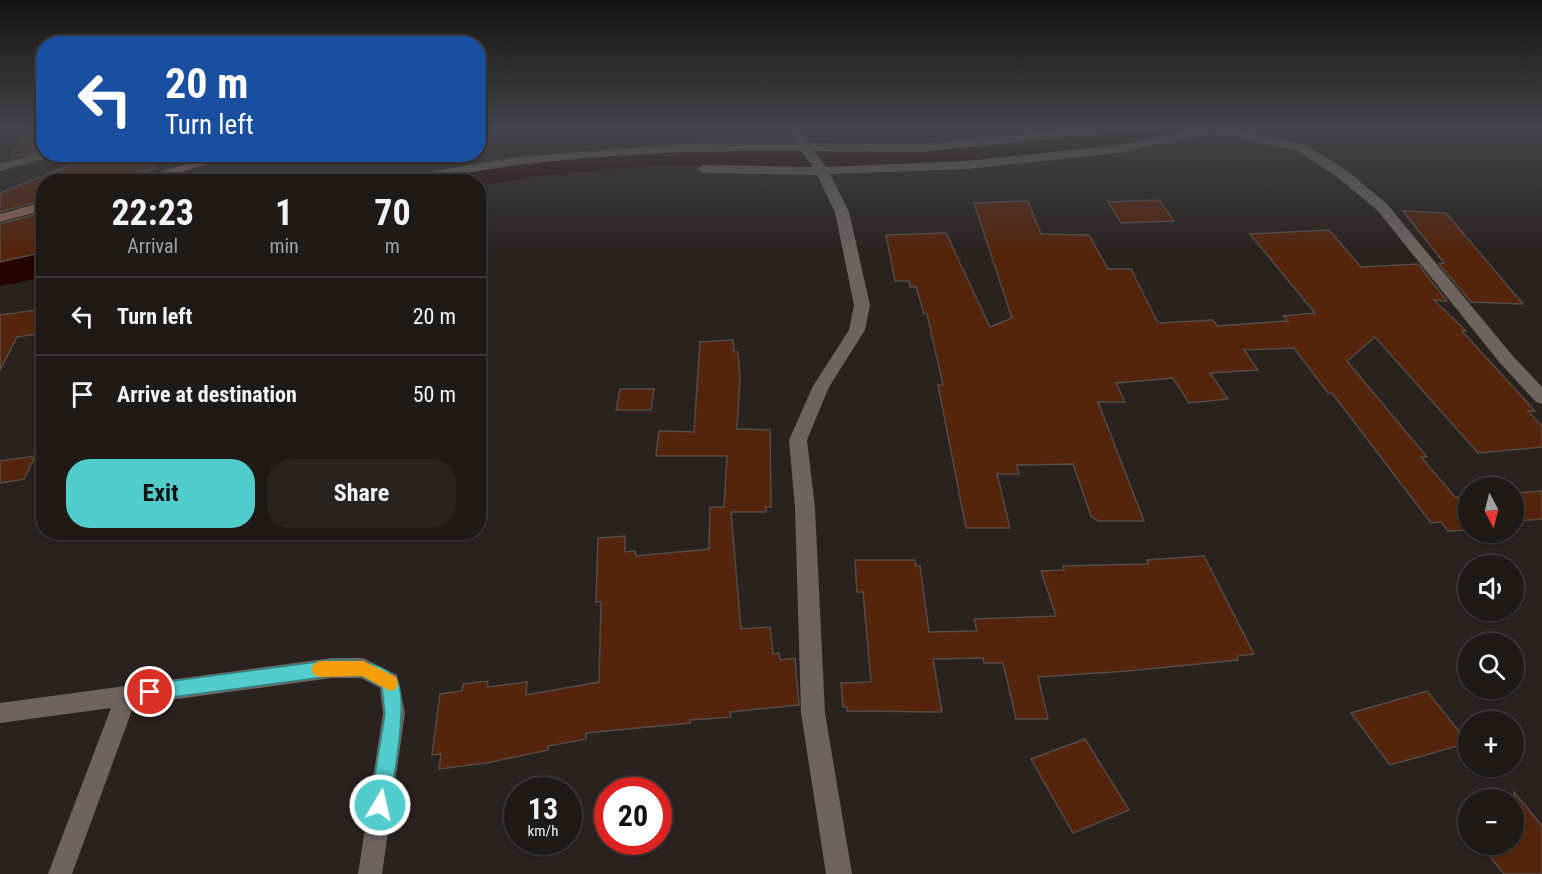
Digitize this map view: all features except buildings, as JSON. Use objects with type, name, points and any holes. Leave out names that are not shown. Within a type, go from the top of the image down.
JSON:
[{"type":"main road","points":[[0,218],[36,208]]},
{"type":"street","points":[[441,174],[460,171]]},
{"type":"street","points":[[814,171],[827,171]]},
{"type":"street","points":[[822,171],[842,212],[862,305],[857,330],[821,386],[798,440],[805,508],[813,713],[838,874]]},
{"type":"street","points":[[1338,171],[1382,207],[1506,359],[1542,398]]},
{"type":"lane","points":[[0,713],[332,668],[363,668],[390,682],[394,714],[369,874]]},
{"type":"lane","points":[[60,874],[127,695]]},
{"type":"waterway","points":[[486,175],[510,171]]},
{"type":"waterway","points":[[0,274],[36,267]]},
{"type":"slow traffic","points":[[320,669],[363,668],[390,683]]},
{"type":"route","points":[[150,692],[332,668],[363,668],[390,682],[394,714],[380,805]]}]
